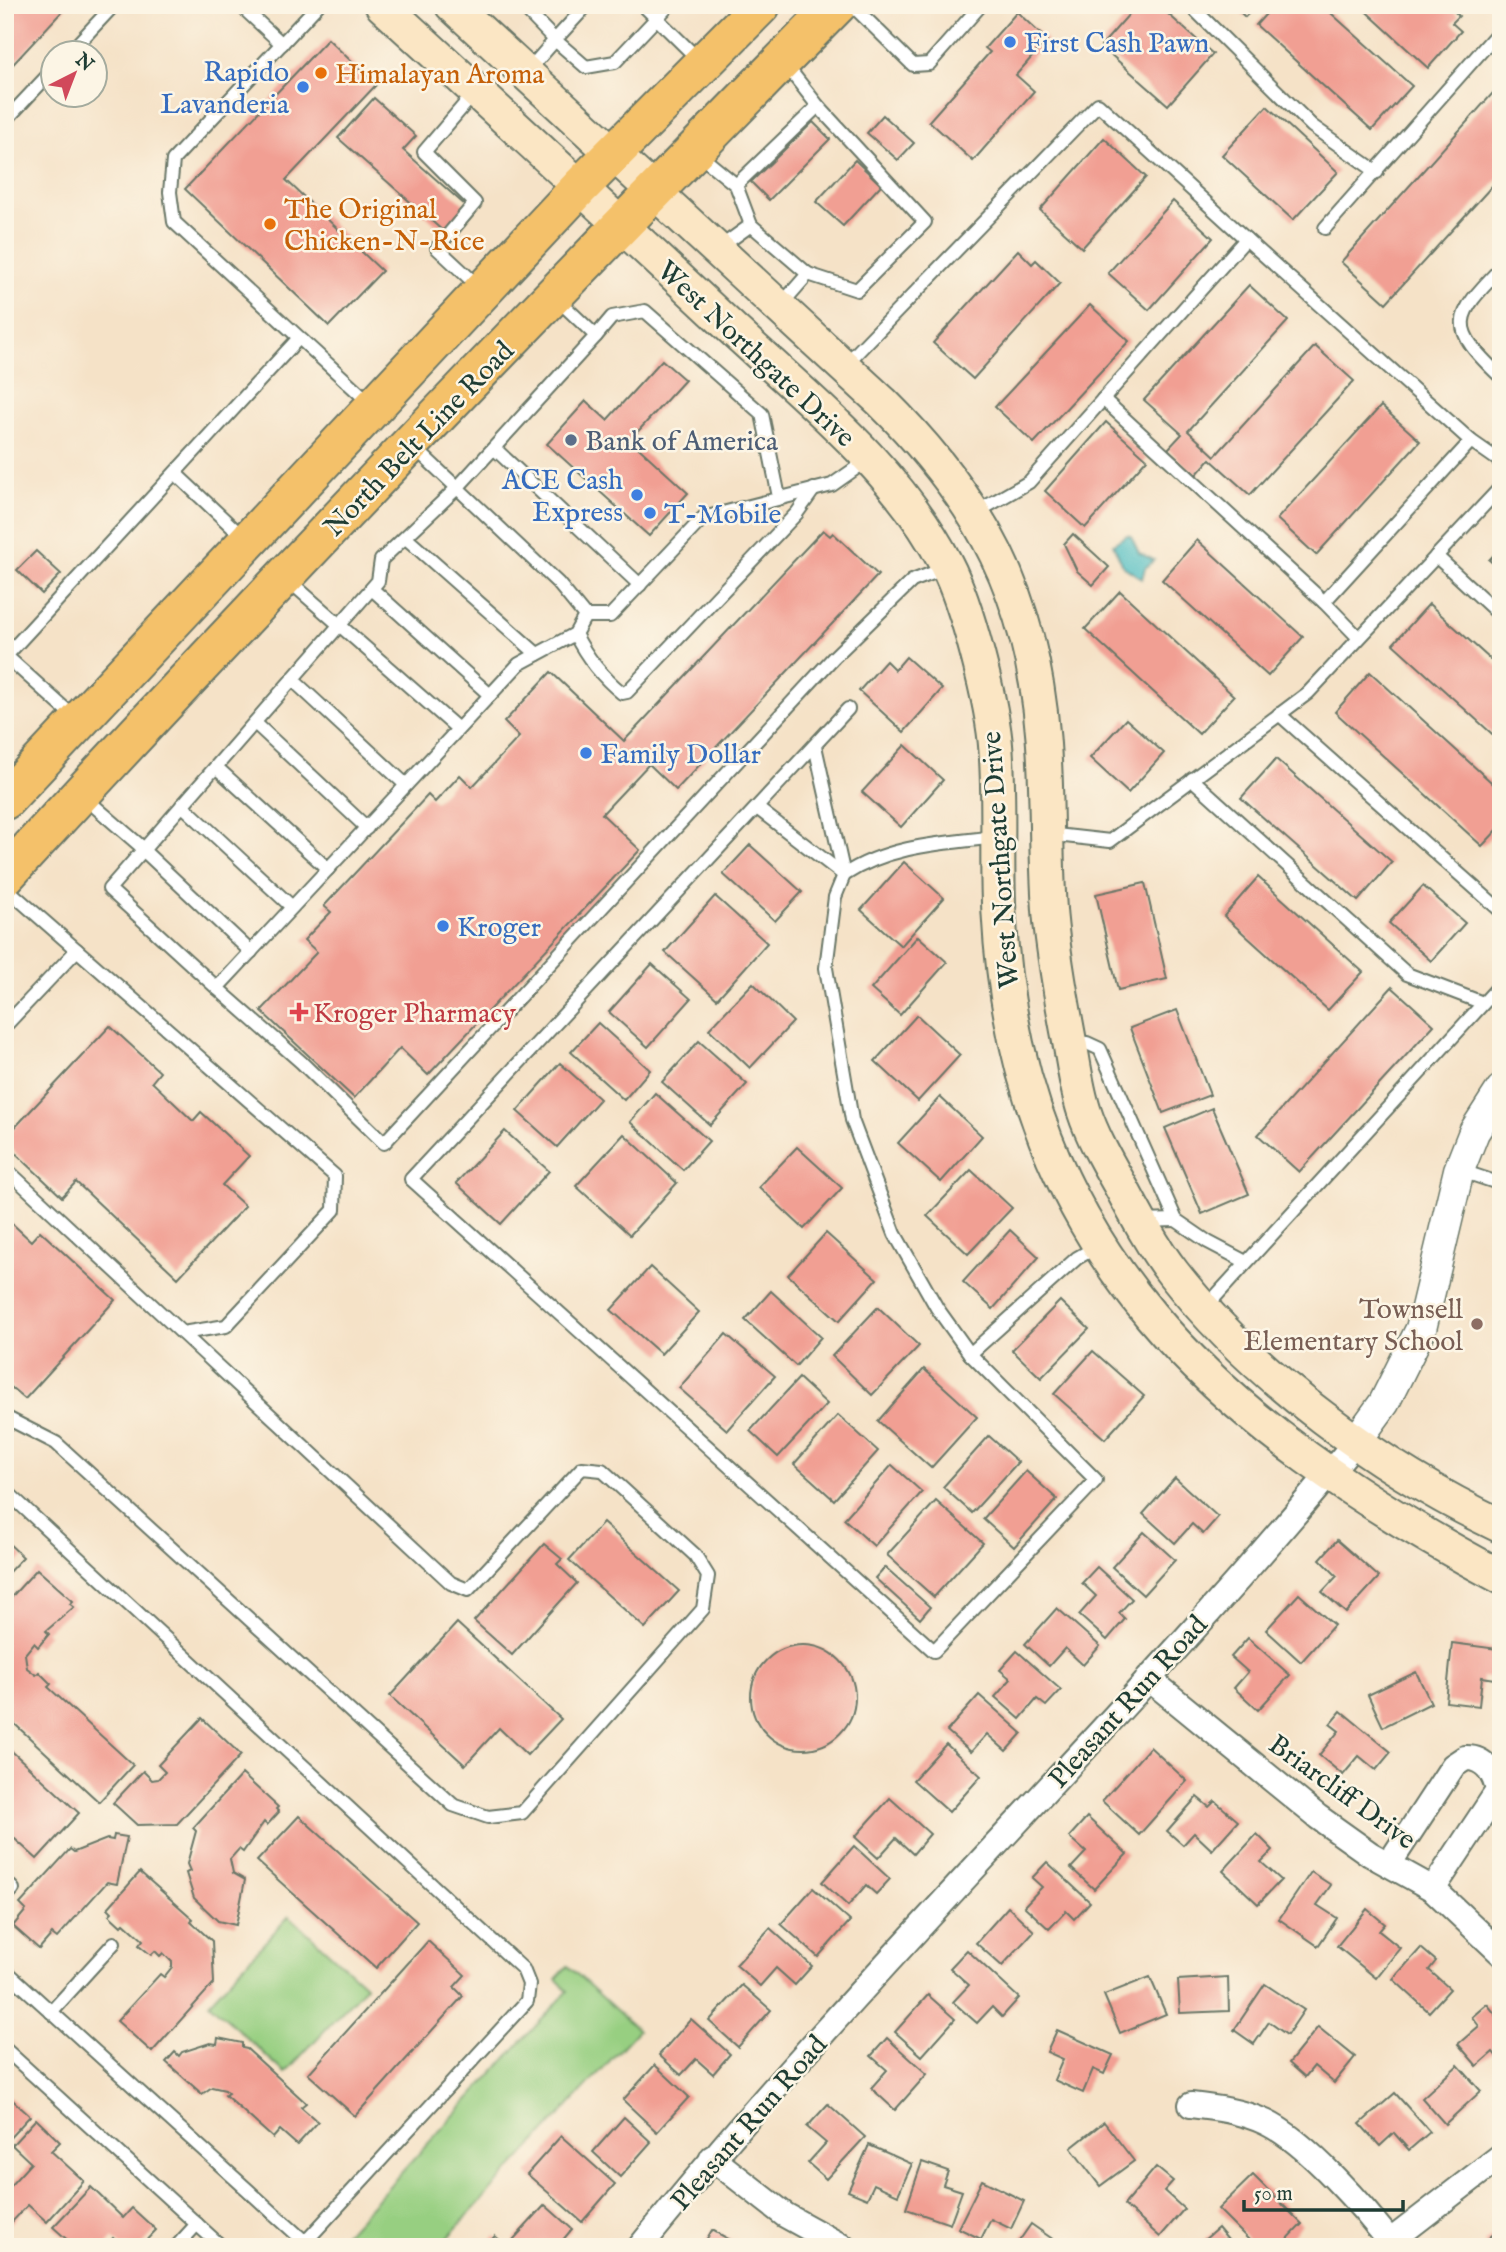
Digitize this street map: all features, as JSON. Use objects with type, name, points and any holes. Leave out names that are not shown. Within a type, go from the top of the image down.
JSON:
[{"type":"main road","name":"West Northgate Drive","points":[[382,5],[581,186],[870,459],[916,514],[948,567],[970,634],[996,746],[1004,983],[1023,1073],[1050,1150],[1098,1246],[1126,1287],[1172,1341],[1233,1398],[1329,1474],[1450,1550],[1501,1577]]},
{"type":"main road","name":"West Northgate Drive","points":[[452,5],[904,424],[944,468],[974,513],[1007,573],[1020,618],[1037,685],[1044,738],[1051,916],[1084,1112],[1139,1221],[1171,1271],[1204,1309],[1270,1372],[1357,1440],[1447,1499],[1501,1526]]},
{"type":"main road","name":"North Belt Line Road","points":[[5,800],[581,186],[761,5]]},
{"type":"main road","name":"North Belt Line Road","points":[[9,868],[621,225],[837,5]]},
{"type":"main road","points":[[870,459],[904,424]]},
{"type":"main road","points":[[248,542],[284,577]]},
{"type":"main road","points":[[970,634],[1020,618]]},
{"type":"main road","points":[[997,837],[1046,834]]},
{"type":"main road","points":[[1098,1246],[1139,1221]]},
{"type":"street","name":"Pleasant Run Road","points":[[640,2247],[712,2158],[1148,1678],[1357,1440],[1384,1403],[1421,1329],[1459,1170],[1474,1132],[1501,1090]]},
{"type":"street","name":"Briarcliff Drive","points":[[1148,1678],[1318,1817],[1389,1864],[1433,1889],[1501,1953]]},
{"type":"street","points":[[1389,1864],[1453,1766],[1465,1758],[1482,1762],[1496,1778],[1498,1791],[1433,1889]]},
{"type":"street","points":[[1191,2105],[1228,2110],[1267,2123],[1344,2187],[1389,2245],[1501,2157]]},
{"type":"street","points":[[712,2158],[785,2215],[843,2247]]},
{"type":"lane","points":[[82,38],[114,5]]},
{"type":"lane","points":[[240,5],[282,44]]},
{"type":"lane","points":[[318,5],[173,160],[170,192],[174,222],[374,407]]},
{"type":"lane","points":[[521,5],[586,67],[615,62],[669,5]]},
{"type":"lane","points":[[525,74],[587,5]]},
{"type":"lane","points":[[643,5],[703,63]]},
{"type":"lane","points":[[852,5],[914,65],[929,64],[981,5]]},
{"type":"lane","points":[[1190,5],[1312,126],[1377,172]]},
{"type":"lane","points":[[1325,228],[1501,29]]},
{"type":"lane","points":[[694,151],[736,184],[751,225],[808,274],[857,290],[925,222],[818,106],[782,61]]},
{"type":"lane","points":[[5,121],[38,86]]},
{"type":"lane","points":[[477,91],[424,152],[475,203],[437,248],[483,290]]},
{"type":"lane","points":[[843,367],[1098,104],[1471,441],[1501,462]]},
{"type":"lane","points":[[736,184],[818,106]]},
{"type":"lane","points":[[715,250],[751,225]]},
{"type":"lane","points":[[974,513],[1029,482],[1246,239]]},
{"type":"lane","points":[[1501,268],[1466,305],[1462,320],[1468,341],[1475,352],[1501,377]]},
{"type":"lane","points":[[778,308],[808,274]]},
{"type":"lane","points":[[554,296],[596,336]]},
{"type":"lane","points":[[779,498],[762,414],[645,311],[612,317],[457,488],[381,560],[378,581],[372,589],[110,890],[301,1062],[384,1143],[834,657],[912,581],[948,567]]},
{"type":"lane","points":[[79,722],[6,655],[298,339]]},
{"type":"lane","points":[[1103,399],[1324,602],[1359,638]]},
{"type":"lane","points":[[1324,602],[1471,441]]},
{"type":"lane","points":[[412,444],[558,583],[584,616]]},
{"type":"lane","points":[[494,448],[640,585]]},
{"type":"lane","points":[[584,616],[610,616],[703,518],[832,485],[870,459]]},
{"type":"lane","points":[[175,473],[248,542]]},
{"type":"lane","points":[[1046,834],[1110,841],[1308,692],[1501,487]]},
{"type":"lane","points":[[575,634],[588,659],[607,680],[622,693],[628,692],[797,513],[814,489]]},
{"type":"lane","points":[[405,538],[537,654]]},
{"type":"lane","points":[[1436,556],[1501,616]]},
{"type":"lane","points":[[284,577],[458,729]]},
{"type":"lane","points":[[372,589],[490,695]]},
{"type":"lane","points":[[217,988],[519,664],[575,634],[584,616]]},
{"type":"lane","points":[[293,680],[406,785]]},
{"type":"lane","points":[[848,709],[411,1179],[934,1651],[1096,1480],[970,1353],[937,1308],[895,1234],[852,1120],[826,968],[835,897],[844,875],[859,865],[919,845],[997,837]]},
{"type":"lane","points":[[1279,714],[1501,911]]},
{"type":"lane","points":[[255,723],[366,828]]},
{"type":"lane","points":[[814,746],[844,875]]},
{"type":"lane","points":[[216,767],[328,869]]},
{"type":"lane","points":[[1192,779],[1407,974],[1483,1003]]},
{"type":"lane","points":[[81,794],[251,952]]},
{"type":"lane","points":[[182,805],[292,907]]},
{"type":"lane","points":[[757,808],[844,875]]},
{"type":"lane","points":[[9,868],[77,950],[335,1176],[334,1210],[226,1326],[182,1333]]},
{"type":"lane","points":[[5,1027],[77,950]]},
{"type":"lane","points":[[1204,1309],[1501,984]]},
{"type":"lane","points":[[1070,1041],[1087,1043],[1100,1049],[1176,1220],[1208,1242],[1246,1262]]},
{"type":"lane","points":[[5,1168],[451,1583],[468,1590],[582,1468],[602,1470],[695,1555],[708,1576],[703,1609],[522,1813],[488,1817],[453,1805],[56,1443],[5,1417]]},
{"type":"lane","points":[[1459,1170],[1501,1184]]},
{"type":"lane","points":[[1139,1221],[1176,1220]]},
{"type":"lane","points":[[970,1353],[1077,1258],[1098,1246]]},
{"type":"lane","points":[[5,1490],[523,1969],[529,1984],[527,2001],[309,2238],[303,2240],[5,1970]]},
{"type":"lane","points":[[5,1881],[13,1889],[5,1897]]},
{"type":"lane","points":[[51,2012],[114,1943]]},
{"type":"lane","points":[[5,2049],[222,2247]]},
{"type":"lane","points":[[176,2247],[197,2224]]},
{"type":"green space","points":[[289,1916],[366,1986],[285,2073],[209,2003]]},
{"type":"green space","points":[[568,1966],[638,2030],[439,2247],[333,2247],[568,1991],[556,1979]]},
{"type":"water","points":[[1127,535],[1131,536],[1139,553],[1154,560],[1145,568],[1142,579],[1123,566],[1113,544]]},
{"type":"building","points":[[5,5],[68,5],[5,73]]},
{"type":"building","points":[[1137,5],[1158,5],[1213,54],[1168,105],[1101,46]]},
{"type":"building","points":[[1233,5],[1257,5],[1245,17]]},
{"type":"building","points":[[1274,5],[1322,5],[1412,86],[1372,130],[1256,25]]},
{"type":"building","points":[[1359,5],[1448,5],[1459,16],[1452,23],[1461,31],[1428,68]]},
{"type":"building","points":[[1017,12],[1047,40],[1016,75],[1034,91],[973,161],[929,121],[990,52],[985,48]]},
{"type":"building","points":[[328,39],[376,85],[286,180],[382,271],[329,326],[185,189]]},
{"type":"building","points":[[1501,84],[1501,176],[1386,303],[1341,262]]},
{"type":"building","points":[[374,98],[416,136],[403,150],[466,206],[443,231],[338,138]]},
{"type":"building","points":[[1267,106],[1338,172],[1293,220],[1222,155]]},
{"type":"building","points":[[883,115],[914,143],[898,160],[867,133]]},
{"type":"building","points":[[813,122],[830,139],[769,200],[751,182]]},
{"type":"building","points":[[1104,138],[1146,177],[1082,248],[1040,210]]},
{"type":"building","points":[[855,160],[881,185],[843,226],[816,202]]},
{"type":"building","points":[[1173,201],[1213,238],[1149,310],[1108,273]]},
{"type":"building","points":[[1018,250],[1032,264],[1036,260],[1060,283],[973,379],[933,343]]},
{"type":"building","points":[[1249,285],[1288,321],[1188,431],[1215,456],[1315,346],[1354,381],[1250,495],[1210,459],[1196,475],[1168,449],[1182,434],[1144,400]]},
{"type":"building","points":[[1090,305],[1129,341],[1034,443],[995,407]]},
{"type":"building","points":[[662,360],[685,380],[630,440],[688,493],[649,536],[547,444],[586,401],[607,420]]},
{"type":"building","points":[[1381,406],[1420,441],[1316,555],[1277,519]]},
{"type":"building","points":[[1106,422],[1147,459],[1085,528],[1045,491]]},
{"type":"building","name":"Kroger","points":[[823,530],[830,536],[833,533],[878,575],[676,790],[649,764],[602,814],[640,850],[428,1075],[400,1048],[354,1098],[261,1011],[317,952],[304,940],[331,912],[324,906],[428,795],[435,802],[460,775],[472,787],[519,737],[504,722],[551,672],[624,741]]},
{"type":"building","points":[[1073,534],[1109,567],[1093,585],[1077,571],[1064,544]]},
{"type":"building","points":[[1197,540],[1303,637],[1268,676],[1162,580]]},
{"type":"building","points":[[1501,547],[1501,570],[1489,560]]},
{"type":"building","points":[[36,551],[61,574],[42,594],[17,570]]},
{"type":"building","points":[[1120,591],[1234,696],[1199,734],[1085,629]]},
{"type":"building","points":[[1429,604],[1501,669],[1501,742],[1393,644]]},
{"type":"building","points":[[906,657],[942,689],[904,732],[859,691],[886,661],[895,670]]},
{"type":"building","points":[[1370,672],[1501,791],[1501,826],[1482,846],[1335,712]]},
{"type":"building","points":[[1126,719],[1164,753],[1128,793],[1090,758]]},
{"type":"building","points":[[905,745],[943,780],[901,827],[862,792]]},
{"type":"building","points":[[1276,759],[1392,862],[1358,901],[1241,798]]},
{"type":"building","points":[[750,845],[802,892],[775,921],[723,874]]},
{"type":"building","points":[[904,862],[944,898],[901,946],[861,910]]},
{"type":"building","points":[[1258,877],[1363,972],[1328,1010],[1224,916]]},
{"type":"building","points":[[1145,883],[1167,979],[1118,990],[1096,894]]},
{"type":"building","points":[[1423,886],[1465,923],[1431,961],[1389,923]]},
{"type":"building","points":[[715,896],[767,943],[717,999],[665,952]]},
{"type":"building","points":[[918,936],[947,962],[900,1015],[871,989]]},
{"type":"building","points":[[652,964],[691,999],[648,1047],[609,1012]]},
{"type":"building","points":[[753,983],[793,1022],[750,1068],[709,1029]]},
{"type":"building","points":[[1392,987],[1434,1025],[1299,1172],[1258,1135]]},
{"type":"building","points":[[1177,1010],[1210,1095],[1163,1113],[1130,1028]]},
{"type":"building","points":[[917,1015],[960,1055],[918,1101],[875,1061]]},
{"type":"building","points":[[598,1023],[650,1070],[624,1100],[571,1052]]},
{"type":"building","points":[[110,1026],[160,1072],[152,1082],[193,1121],[201,1112],[249,1156],[222,1185],[245,1206],[178,1278],[76,1182],[62,1197],[5,1143],[5,1138]]},
{"type":"building","points":[[699,1041],[747,1084],[710,1125],[662,1082]]},
{"type":"building","points":[[560,1063],[600,1099],[557,1147],[517,1111]]},
{"type":"building","points":[[655,1093],[709,1141],[683,1170],[630,1122]]},
{"type":"building","points":[[940,1097],[982,1136],[941,1182],[898,1143]]},
{"type":"building","points":[[1212,1108],[1249,1194],[1202,1214],[1165,1128]]},
{"type":"building","points":[[505,1131],[549,1171],[501,1224],[456,1183]]},
{"type":"building","points":[[624,1134],[677,1183],[630,1235],[576,1186]]},
{"type":"building","points":[[797,1147],[842,1188],[804,1229],[759,1187]]},
{"type":"building","points":[[971,1170],[1012,1208],[968,1254],[927,1216]]},
{"type":"building","points":[[5,1217],[31,1241],[40,1231],[115,1300],[25,1399],[5,1382]]},
{"type":"building","points":[[1010,1230],[1039,1257],[993,1309],[963,1282]]},
{"type":"building","points":[[826,1233],[877,1279],[839,1321],[788,1275]]},
{"type":"building","points":[[650,1267],[699,1312],[661,1354],[611,1310]]},
{"type":"building","points":[[771,1291],[821,1337],[796,1366],[745,1320]]},
{"type":"building","points":[[1060,1301],[1089,1329],[1041,1378],[1012,1350]]},
{"type":"building","points":[[878,1307],[919,1346],[872,1395],[832,1356]]},
{"type":"building","points":[[726,1334],[775,1376],[727,1430],[679,1388]]},
{"type":"building","points":[[1093,1351],[1144,1396],[1105,1439],[1054,1394]]},
{"type":"building","points":[[924,1369],[977,1417],[931,1468],[878,1421]]},
{"type":"building","points":[[799,1378],[827,1404],[778,1457],[750,1431]]},
{"type":"building","points":[[838,1415],[878,1451],[834,1500],[794,1464]]},
{"type":"building","points":[[989,1436],[1018,1462],[972,1513],[943,1487]]},
{"type":"building","points":[[892,1465],[922,1492],[874,1546],[844,1519]]},
{"type":"building","points":[[1026,1471],[1057,1499],[1014,1547],[983,1519]]},
{"type":"building","points":[[1175,1478],[1218,1517],[1203,1534],[1192,1524],[1175,1543],[1143,1514]]},
{"type":"building","points":[[936,1501],[983,1543],[934,1597],[887,1555]]},
{"type":"building","points":[[603,1523],[679,1591],[645,1628],[569,1560]]},
{"type":"building","points":[[1144,1532],[1175,1560],[1143,1595],[1112,1567]]},
{"type":"building","points":[[5,1540],[23,1557],[5,1576]]},
{"type":"building","points":[[1337,1540],[1379,1577],[1346,1613],[1322,1592],[1337,1576],[1320,1559]]},
{"type":"building","points":[[544,1544],[562,1559],[557,1564],[577,1583],[512,1655],[474,1621]]},
{"type":"building","points":[[885,1567],[930,1607],[920,1619],[875,1578]]},
{"type":"building","points":[[1097,1567],[1132,1599],[1119,1613],[1125,1619],[1107,1640],[1079,1615],[1096,1596],[1082,1583]]},
{"type":"building","points":[[37,1569],[73,1601],[70,1604],[74,1607],[46,1631],[49,1634],[38,1647],[34,1643],[25,1654],[27,1668],[36,1675],[39,1672],[51,1684],[48,1687],[133,1765],[99,1802],[5,1715],[5,1604]]},
{"type":"building","points":[[1299,1594],[1334,1625],[1301,1662],[1266,1630]]},
{"type":"building","points":[[1057,1608],[1100,1646],[1083,1665],[1065,1648],[1049,1666],[1025,1644]]},
{"type":"building","points":[[457,1623],[561,1719],[527,1755],[499,1728],[465,1765],[390,1696]]},
{"type":"building","points":[[1248,1638],[1290,1675],[1258,1710],[1234,1688],[1248,1672],[1231,1657]]},
{"type":"building","points":[[1452,1643],[1498,1649],[1495,1679],[1482,1677],[1479,1706],[1446,1702]]},
{"type":"building","points":[[803,1645],[823,1649],[840,1660],[851,1677],[855,1697],[851,1717],[840,1734],[823,1745],[803,1749],[783,1745],[766,1734],[755,1717],[751,1697],[755,1677],[766,1660],[783,1649]]},
{"type":"building","points":[[1017,1651],[1061,1690],[1046,1706],[1037,1699],[1020,1719],[995,1697],[1011,1679],[1000,1670]]},
{"type":"building","points":[[1416,1672],[1431,1703],[1383,1727],[1368,1695]]},
{"type":"building","points":[[979,1695],[1022,1733],[1006,1751],[987,1734],[971,1752],[947,1731]]},
{"type":"building","points":[[1341,1711],[1391,1752],[1376,1770],[1359,1756],[1343,1775],[1319,1755],[1339,1731],[1330,1724]]},
{"type":"building","points":[[202,1718],[241,1755],[177,1824],[137,1825],[113,1803],[143,1771],[152,1780],[158,1779],[165,1772],[158,1765]]},
{"type":"building","points":[[946,1744],[981,1776],[949,1812],[913,1780]]},
{"type":"building","points":[[5,1745],[79,1813],[37,1859],[5,1830]]},
{"type":"building","points":[[1150,1747],[1187,1781],[1139,1835],[1102,1801]]},
{"type":"building","points":[[242,1774],[278,1807],[276,1809],[279,1812],[267,1825],[264,1822],[243,1852],[239,1849],[230,1859],[233,1873],[245,1880],[236,1925],[218,1921],[194,1898],[186,1873],[190,1871],[187,1864],[196,1831],[193,1828]]},
{"type":"building","points":[[1197,1797],[1209,1807],[1215,1801],[1238,1821],[1212,1850],[1194,1833],[1183,1845],[1167,1831]]},
{"type":"building","points":[[890,1798],[930,1834],[913,1854],[896,1838],[878,1858],[855,1837]]},
{"type":"building","points":[[299,1816],[417,1922],[376,1968],[257,1861]]},
{"type":"building","points":[[1087,1817],[1127,1854],[1094,1889],[1071,1868],[1086,1852],[1069,1837]]},
{"type":"building","points":[[1257,1834],[1273,1850],[1261,1862],[1281,1880],[1258,1904],[1223,1871]]},
{"type":"building","points":[[114,1835],[127,1837],[117,1884],[107,1882],[57,1938],[52,1934],[39,1949],[13,1926],[26,1910],[20,1904],[70,1849],[74,1852],[107,1839],[113,1840]]},
{"type":"building","points":[[854,1846],[890,1879],[876,1894],[866,1885],[848,1906],[822,1882]]},
{"type":"building","points":[[1047,1862],[1090,1902],[1074,1919],[1066,1911],[1049,1929],[1024,1906],[1042,1887],[1032,1878]]},
{"type":"building","points":[[140,1872],[193,1919],[191,1922],[212,1941],[214,1983],[152,2052],[117,2021],[160,1974],[164,1977],[172,1967],[172,1962],[163,1953],[160,1956],[155,1951],[151,1955],[139,1945],[143,1940],[124,1923],[121,1926],[109,1915],[112,1912],[108,1908]]},
{"type":"building","points":[[1311,1872],[1331,1885],[1317,1905],[1337,1918],[1318,1946],[1279,1919]]},
{"type":"building","points":[[813,1888],[850,1921],[818,1957],[781,1924]]},
{"type":"building","points":[[1008,1907],[1034,1931],[1002,1966],[976,1943]]},
{"type":"building","points":[[1367,1909],[1385,1924],[1379,1931],[1400,1948],[1376,1978],[1337,1946]]},
{"type":"building","points":[[770,1928],[812,1966],[795,1985],[776,1968],[760,1986],[736,1965]]},
{"type":"building","points":[[428,1941],[465,1975],[454,1987],[463,1996],[355,2116],[308,2074]]},
{"type":"building","points":[[1421,1948],[1436,1961],[1429,1970],[1450,1989],[1429,2012],[1393,1979]]},
{"type":"building","points":[[967,1950],[1019,1998],[1002,2017],[992,2007],[977,2023],[953,2002],[969,1985],[950,1968]]},
{"type":"building","points":[[1150,1977],[1166,2014],[1120,2033],[1104,1995]]},
{"type":"building","points":[[1228,1977],[1229,2011],[1180,2013],[1178,1980]]},
{"type":"building","points":[[1265,1984],[1304,2010],[1287,2035],[1269,2022],[1254,2044],[1234,2030]]},
{"type":"building","points":[[742,1985],[771,2010],[738,2047],[709,2021]]},
{"type":"building","points":[[928,1995],[955,2019],[922,2056],[895,2032]]},
{"type":"building","points":[[1487,2004],[1501,2021],[1501,2062],[1493,2052],[1477,2066],[1458,2044],[1479,2026],[1472,2017]]},
{"type":"building","points":[[691,2019],[730,2054],[713,2074],[696,2059],[681,2075],[659,2055]]},
{"type":"building","points":[[1318,2027],[1355,2057],[1334,2083],[1314,2066],[1305,2077],[1289,2063]]},
{"type":"building","points":[[1057,2030],[1113,2055],[1104,2074],[1093,2069],[1083,2093],[1054,2080],[1063,2059],[1047,2052]]},
{"type":"building","points":[[218,2038],[242,2043],[242,2048],[247,2049],[306,2103],[301,2107],[318,2122],[297,2145],[280,2130],[273,2138],[225,2095],[228,2093],[225,2090],[212,2087],[202,2094],[166,2062],[175,2052],[179,2056],[182,2052],[210,2043],[217,2044]]},
{"type":"building","points":[[887,2038],[927,2074],[895,2110],[871,2088],[887,2070],[871,2056]]},
{"type":"building","points":[[655,2065],[689,2097],[657,2132],[623,2100]]},
{"type":"building","points":[[1458,2065],[1481,2091],[1445,2124],[1422,2098]]},
{"type":"building","points":[[1395,2093],[1430,2132],[1409,2150],[1394,2133],[1380,2146],[1360,2124]]},
{"type":"building","points":[[5,2095],[30,2116],[5,2143]]},
{"type":"building","points":[[828,2104],[865,2137],[826,2179],[808,2163],[826,2143],[807,2127]]},
{"type":"building","points":[[624,2117],[651,2142],[620,2177],[593,2152]]},
{"type":"building","points":[[36,2119],[60,2142],[51,2151],[84,2181],[47,2222],[28,2205],[10,2224],[5,2220],[5,2183],[9,2187],[31,2163],[12,2145]]},
{"type":"building","points":[[1104,2122],[1134,2161],[1100,2186],[1071,2148]]},
{"type":"building","points":[[561,2136],[615,2184],[582,2222],[527,2174]]},
{"type":"building","points":[[869,2145],[912,2164],[898,2195],[874,2184],[867,2199],[848,2191]]},
{"type":"building","points":[[922,2162],[948,2171],[943,2185],[962,2191],[950,2224],[906,2209]]},
{"type":"building","points":[[1156,2167],[1173,2181],[1164,2191],[1184,2209],[1160,2237],[1124,2205]]},
{"type":"building","points":[[1253,2175],[1302,2224],[1280,2247],[1256,2247],[1218,2209]]},
{"type":"building","points":[[982,2180],[1024,2201],[1011,2229],[991,2219],[981,2239],[958,2228]]},
{"type":"building","points":[[91,2187],[123,2218],[132,2208],[156,2230],[140,2247],[122,2247],[113,2238],[105,2247],[69,2247],[72,2244],[53,2227]]},
{"type":"building","points":[[545,2205],[572,2229],[557,2247],[520,2247],[513,2240]]},
{"type":"building","points":[[1031,2224],[1064,2247],[1015,2247]]},
{"type":"building","points":[[1218,2228],[1234,2247],[1196,2247]]},
{"type":"building","points":[[1501,2228],[1501,2247],[1488,2247],[1484,2242]]},
{"type":"building","points":[[712,2230],[734,2242],[732,2247],[702,2247]]},
{"type":"building","points":[[495,2236],[508,2247],[485,2247]]},
{"type":"place","name":"First Cash Pawn","points":[[1010,42]]},
{"type":"place","name":"Himalayan Aroma","points":[[321,73]]},
{"type":"place","name":"Rapido Lavanderia","points":[[303,87]]},
{"type":"place","name":"The Original Chicken-N-Rice","points":[[270,224]]},
{"type":"place","name":"Bank of America","points":[[571,440]]},
{"type":"place","name":"ACE Cash Express","points":[[637,495]]},
{"type":"place","name":"T-Mobile","points":[[650,513]]},
{"type":"place","name":"Family Dollar","points":[[586,753]]},
{"type":"place","name":"Kroger","points":[[443,926]]},
{"type":"place","name":"Kroger Pharmacy","points":[[299,1012]]},
{"type":"place","name":"Townsell Elementary School","points":[[1477,1324]]}]
